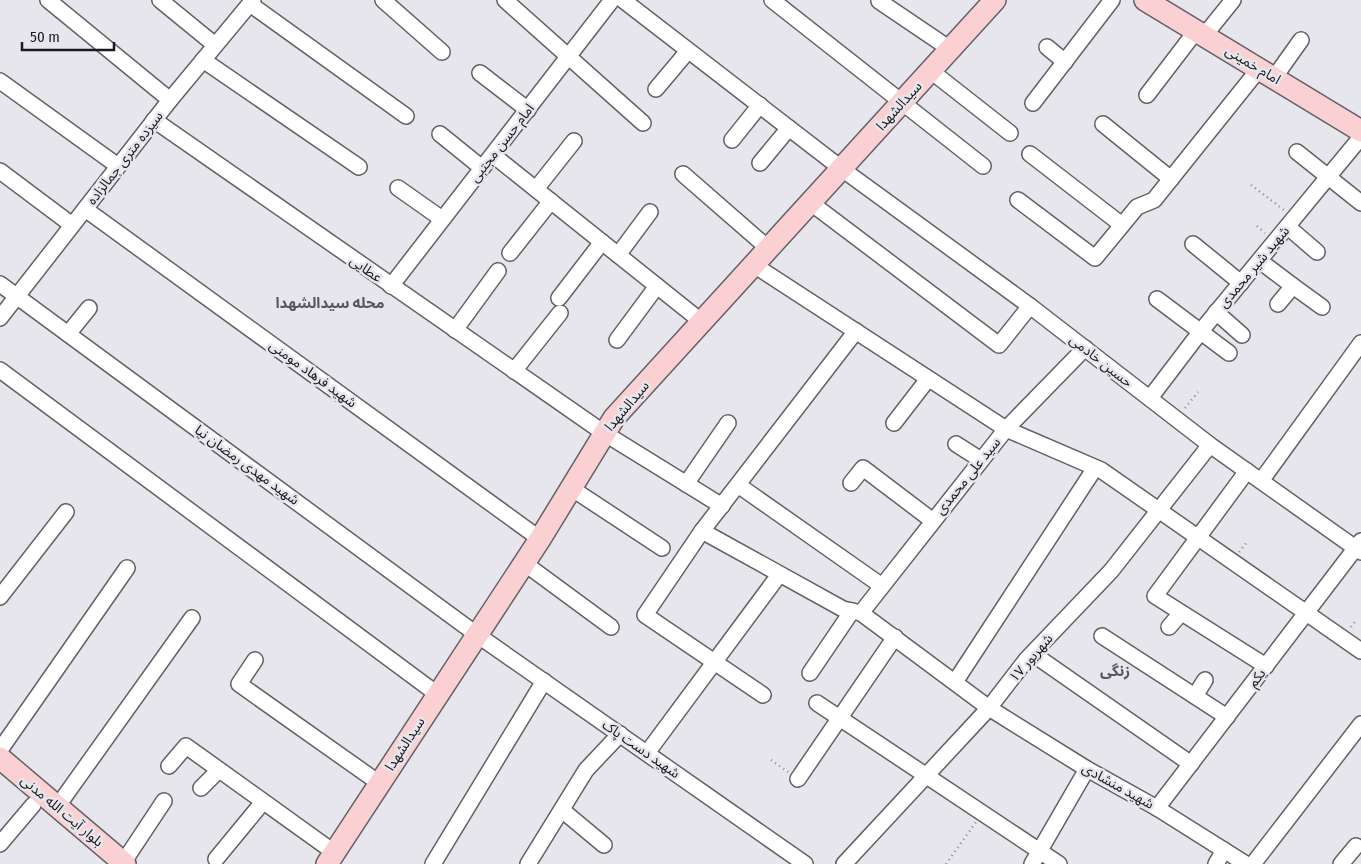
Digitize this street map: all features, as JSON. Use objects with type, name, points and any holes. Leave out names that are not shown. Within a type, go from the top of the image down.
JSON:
[{"type":"street","points":[[48,0],[170,100]]},
{"type":"street","points":[[160,0],[216,45]]},
{"type":"street","points":[[383,0],[442,52]]},
{"type":"street","points":[[505,0],[643,122]]},
{"type":"street","name":"امام حسن مجتبی","points":[[390,286],[570,57],[612,0]]},
{"type":"street","name":"حسین خادمی","points":[[623,0],[842,169],[1030,306],[1210,446],[1359,547]]},
{"type":"street","points":[[772,0],[983,166]]},
{"type":"street","name":"سیدالشهدا","points":[[331,858],[540,539],[604,434],[633,396],[811,204],[993,0]]},
{"type":"street","points":[[1033,103],[1112,0]]},
{"type":"street","name":"امام خمینی","points":[[1145,0],[1361,131]]},
{"type":"street","points":[[1147,95],[1200,34],[1233,0]]},
{"type":"street","points":[[879,1],[950,49]]},
{"type":"street","points":[[251,2],[406,116]]},
{"type":"street","name":"سیزده متری جمالزاده","points":[[0,318],[154,120],[251,2]]},
{"type":"street","points":[[1018,200],[1095,258],[1137,207],[1154,200],[1266,73],[1301,40]]},
{"type":"street","points":[[1047,47],[1065,62]]},
{"type":"street","points":[[656,89],[688,50]]},
{"type":"street","points":[[203,60],[359,167]]},
{"type":"street","points":[[930,71],[1010,133]]},
{"type":"street","points":[[480,73],[528,110]]},
{"type":"street","points":[[0,81],[118,166]]},
{"type":"street","points":[[732,140],[760,105]]},
{"type":"street","name":"عطایی","points":[[154,120],[604,434],[722,506]]},
{"type":"street","points":[[1103,124],[1171,179]]},
{"type":"street","points":[[760,163],[790,128]]},
{"type":"street","points":[[440,134],[482,168]]},
{"type":"street","name":"شهید شیر محمدی","points":[[1150,398],[1216,312],[1329,178],[1361,137]]},
{"type":"street","points":[[536,189],[574,141]]},
{"type":"street","points":[[1297,152],[1361,202]]},
{"type":"street","points":[[1030,154],[1122,225]]},
{"type":"street","points":[[493,155],[702,322]]},
{"type":"street","points":[[0,171],[72,225]]},
{"type":"street","points":[[683,174],[769,249]]},
{"type":"street","points":[[398,188],[442,219]]},
{"type":"street","points":[[510,253],[551,201]]},
{"type":"street","points":[[811,204],[999,345],[1030,306]]},
{"type":"street","name":"شهید فرهاد مومنی","points":[[85,209],[540,539]]},
{"type":"street","points":[[618,254],[650,212]]},
{"type":"street","points":[[1291,223],[1317,252]]},
{"type":"street","points":[[514,371],[602,242]]},
{"type":"street","points":[[1193,244],[1241,283]]},
{"type":"street","points":[[1260,261],[1322,307]]},
{"type":"street","points":[[754,265],[1006,429],[1095,468],[1361,651]]},
{"type":"street","points":[[455,330],[498,271]]},
{"type":"street","name":"شهید مهدی رمضان نیا","points":[[0,284],[476,634]]},
{"type":"street","points":[[617,340],[657,286]]},
{"type":"street","points":[[1278,304],[1293,286]]},
{"type":"street","points":[[1157,299],[1229,354]]},
{"type":"street","points":[[68,334],[89,308]]},
{"type":"street","points":[[1216,312],[1242,335]]},
{"type":"street","points":[[763,695],[645,615],[702,531],[856,331]]},
{"type":"street","points":[[1261,481],[1361,343]]},
{"type":"street","name":"سید علی محمدی","points":[[810,673],[856,612],[882,586],[1006,429],[1085,348]]},
{"type":"street","points":[[0,370],[437,694]]},
{"type":"street","points":[[894,423],[928,378]]},
{"type":"street","points":[[686,484],[728,423]]},
{"type":"street","points":[[956,444],[981,460]]},
{"type":"street","name":"۱۷ شهریور","points":[[844,864],[989,708],[1033,654],[1111,572],[1210,446]]},
{"type":"street","points":[[851,483],[863,468],[933,521]]},
{"type":"street","points":[[955,682],[1095,468]]},
{"type":"street","points":[[1247,471],[1155,596],[1266,666]]},
{"type":"street","points":[[738,485],[882,586]]},
{"type":"street","points":[[571,488],[662,548]]},
{"type":"street","points":[[0,597],[66,512]]},
{"type":"street","name":"شهید منشادی","points":[[702,531],[843,610],[856,612],[895,638],[989,708],[1087,770],[1158,808],[1246,864]]},
{"type":"street","name":"یکم","points":[[1158,808],[1359,547]]},
{"type":"street","points":[[524,563],[611,627]]},
{"type":"street","points":[[0,750],[127,568]]},
{"type":"street","points":[[647,753],[778,575]]},
{"type":"street","points":[[1169,628],[1181,612]]},
{"type":"street","points":[[57,807],[192,618]]},
{"type":"street","name":"شهید دست پاک","points":[[476,634],[805,864]]},
{"type":"street","points":[[1102,636],[1227,717]]},
{"type":"street","points":[[798,779],[895,638]]},
{"type":"street","points":[[1033,654],[1192,764]]},
{"type":"street","points":[[255,660],[239,684],[379,783]]},
{"type":"street","points":[[1194,696],[1205,680]]},
{"type":"street","points":[[433,864],[544,681]]},
{"type":"street","points":[[817,703],[982,814],[1036,858],[1058,864]]},
{"type":"street","points":[[1253,864],[1361,724]]},
{"type":"street","points":[[534,862],[586,770],[620,734]]},
{"type":"street","points":[[169,766],[186,746],[263,802],[331,858]]},
{"type":"street","name":"بلوار آیت الله مدنی","points":[[0,758],[57,807],[117,864]]},
{"type":"street","points":[[201,788],[218,770]]},
{"type":"street","points":[[1036,858],[1087,770]]},
{"type":"street","name":"بلوار آیت الله مدنی","points":[[0,778],[33,805],[117,864]]},
{"type":"street","points":[[117,864],[164,801]]},
{"type":"street","points":[[216,859],[263,802]]},
{"type":"street","points":[[0,844],[33,805]]},
{"type":"street","points":[[562,810],[604,845]]},
{"type":"street","points":[[1341,864],[1356,846]]},
{"type":"street","points":[[1216,864],[1224,850]]},
{"type":"path","points":[[1251,185],[1291,223]]},
{"type":"path","points":[[1176,419],[1198,392]]},
{"type":"path","points":[[771,760],[798,779]]},
{"type":"path","points":[[946,864],[982,814]]},
{"type":"district","name":"محله سیدالشهدا","points":[[330,303]]},
{"type":"district","name":"زنگی","points":[[1115,671]]}]
